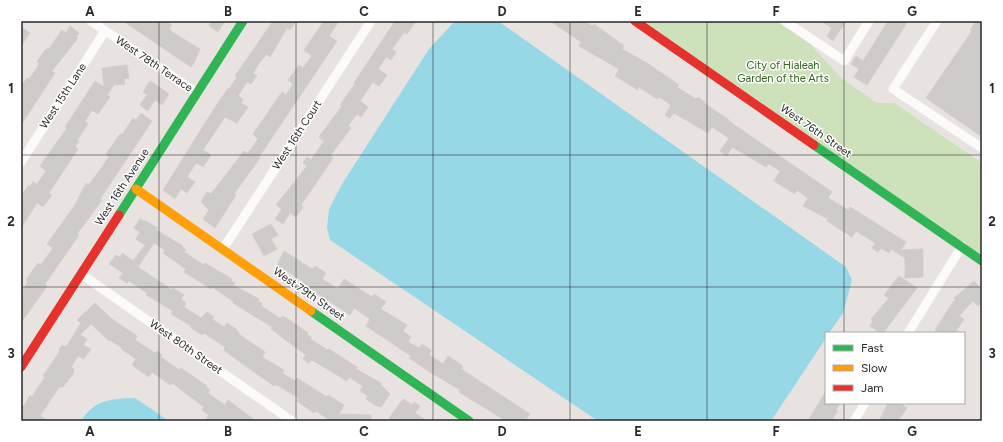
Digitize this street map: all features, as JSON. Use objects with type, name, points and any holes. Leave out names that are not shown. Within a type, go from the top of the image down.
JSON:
[{"type":"street","name":"West 78th Terrace","points":[[91,21],[197,93]]},
{"type":"street","name":"West 16th Avenue","points":[[21,366],[243,21]]},
{"type":"street","name":"West 16th Court","points":[[223,249],[371,21]]},
{"type":"street","name":"West 76th Street","points":[[636,21],[982,261]]},
{"type":"street","points":[[785,21],[844,61],[869,21]]},
{"type":"street","points":[[938,21],[893,89],[982,148]]},
{"type":"street","name":"West 15th Lane","points":[[21,162],[105,31]]},
{"type":"street","name":"West 79th Street","points":[[136,189],[468,421]]},
{"type":"street","points":[[909,332],[962,246]]},
{"type":"street","name":"West 80th Street","points":[[81,274],[292,421]]},
{"type":"street","points":[[854,421],[864,404]]},
{"type":"green space","name":"City of Hialeah Garden of the Arts","points":[[641,21],[776,21],[810,44],[841,78],[877,103],[894,103],[982,163],[982,257]]},
{"type":"water","points":[[455,21],[498,21],[846,267],[852,280],[843,313],[830,332],[825,332],[825,340],[771,421],[598,421],[330,240],[327,227],[329,209],[342,184],[429,49]]},
{"type":"water","points":[[135,398],[169,421],[81,421],[92,408],[98,404],[111,400]]},
{"type":"building","points":[[123,21],[166,21],[172,25],[169,29],[175,34],[200,49],[195,61],[191,67]]},
{"type":"building","points":[[212,21],[225,21],[218,32],[209,26]]},
{"type":"building","points":[[273,21],[296,21],[290,30],[287,28],[270,57],[267,54],[260,62],[253,73],[257,76],[251,84],[247,82],[238,96],[243,99],[241,103],[248,107],[237,123],[225,117],[203,150],[211,155],[203,167],[196,163],[187,177],[195,182],[187,193],[181,189],[175,199],[163,190],[214,109],[237,77],[235,76]]},
{"type":"building","points":[[324,21],[339,21],[329,36],[337,41],[259,157],[260,158],[234,194],[236,195],[215,228],[203,219],[209,210],[201,202],[207,192],[211,194],[244,151],[248,153],[258,139],[253,134],[282,92],[286,95],[293,84],[288,80],[299,65],[303,68],[312,56],[304,50]]},
{"type":"building","points":[[395,21],[416,21],[407,34],[404,32],[392,49],[396,52],[391,60],[386,57],[378,69],[387,75],[379,86],[373,82],[360,101],[368,107],[361,117],[357,114],[348,126],[351,128],[330,156],[333,158],[301,205],[303,207],[296,217],[290,213],[283,224],[275,219],[282,209],[276,205],[307,166],[303,163],[307,157],[311,160],[324,141],[319,137],[342,106],[340,105]]},
{"type":"building","points":[[550,21],[584,21],[592,26],[594,24],[624,46],[622,49],[647,63],[679,85],[677,87],[696,99],[698,97],[729,121],[832,192],[828,198],[848,210],[850,207],[906,242],[901,250],[923,249],[923,277],[905,278],[905,258],[891,249],[889,253],[881,248],[878,252],[872,248],[875,243],[856,231],[852,237],[827,221],[828,219],[803,206],[808,198],[797,190],[795,194],[774,181],[780,171],[769,164],[766,167],[732,147],[727,156],[720,151],[729,138],[712,127],[708,133],[674,113],[670,118],[665,115],[671,105],[659,97],[657,99],[639,87],[638,90],[615,76],[619,69],[579,46],[581,42]]},
{"type":"building","points":[[821,21],[846,21],[833,41],[827,36],[832,28]]},
{"type":"building","points":[[888,21],[908,21],[867,85],[854,77],[859,69],[851,64],[856,56],[863,61]]},
{"type":"building","points":[[976,21],[982,21],[982,137],[926,98],[972,31],[970,30]]},
{"type":"building","points":[[70,26],[79,33],[76,37],[78,38],[52,71],[55,73],[21,125],[21,86],[27,78],[29,79],[37,68],[39,63],[37,62],[44,51],[48,48],[49,49],[62,30],[66,33]]},
{"type":"building","points":[[21,27],[30,33],[21,46]]},
{"type":"building","points":[[127,65],[129,78],[124,79],[125,84],[114,85],[107,95],[110,97],[98,114],[92,110],[85,121],[88,124],[77,140],[79,141],[75,146],[78,149],[49,193],[52,195],[43,207],[37,203],[21,228],[21,196],[33,182],[37,184],[46,171],[40,166],[67,128],[65,127],[95,81],[104,87],[102,68]]},
{"type":"building","points":[[150,81],[169,94],[162,105],[155,100],[148,111],[140,105],[147,95],[143,92]]},
{"type":"building","points":[[141,113],[152,121],[100,199],[102,200],[77,234],[79,235],[45,284],[47,286],[21,323],[21,292],[28,282],[26,280],[38,263],[41,265],[53,248],[47,244],[75,205],[86,183],[89,185],[109,157],[106,154],[120,134],[122,135],[133,118],[136,120]]},
{"type":"building","points":[[140,219],[158,228],[156,230],[183,246],[182,247],[186,250],[184,252],[204,265],[205,263],[232,279],[231,281],[235,283],[233,285],[259,299],[258,301],[262,303],[261,306],[280,318],[282,316],[288,319],[308,333],[307,335],[311,337],[310,339],[328,350],[329,349],[357,367],[356,369],[381,383],[380,384],[390,394],[381,407],[376,406],[366,399],[368,396],[360,391],[363,386],[349,377],[347,381],[312,360],[309,363],[303,359],[306,355],[271,329],[272,327],[233,303],[234,302],[212,287],[211,289],[184,272],[186,269],[163,253],[165,250],[154,243],[138,267],[172,290],[173,288],[184,295],[181,299],[186,303],[184,307],[201,318],[207,312],[214,317],[212,319],[224,327],[227,323],[236,329],[240,335],[265,352],[262,357],[284,370],[282,373],[295,381],[297,378],[327,397],[328,395],[344,405],[339,414],[371,415],[371,421],[331,421],[316,411],[314,413],[297,401],[299,398],[275,384],[274,386],[224,350],[225,347],[204,333],[202,335],[190,327],[191,326],[171,314],[173,311],[146,295],[147,293],[129,281],[127,283],[119,278],[123,273],[109,264],[116,255],[120,257],[122,253],[133,261],[145,245],[136,239],[140,232],[134,228]]},
{"type":"building","points":[[271,224],[278,235],[271,239],[277,249],[264,256],[252,234]]},
{"type":"building","points":[[284,251],[312,269],[315,266],[326,273],[322,279],[338,289],[344,279],[372,297],[374,294],[386,302],[381,309],[407,325],[403,331],[411,337],[408,342],[419,348],[422,344],[431,350],[429,355],[443,364],[448,356],[463,366],[461,369],[530,414],[525,421],[506,421],[459,392],[460,390],[409,358],[411,356],[366,326],[370,319],[354,308],[350,315],[303,284],[304,282],[277,265]]},
{"type":"building","points":[[899,276],[917,288],[884,332],[879,332],[870,326],[873,321],[871,319],[889,298],[884,295]]},
{"type":"building","points":[[974,281],[982,290],[982,302],[978,306],[973,301],[959,316],[964,319],[956,332],[939,332],[935,330],[953,302],[956,300],[954,298]]},
{"type":"building","points":[[95,303],[112,319],[137,336],[135,340],[155,353],[157,351],[162,355],[161,357],[169,363],[180,370],[181,368],[207,386],[206,387],[210,390],[208,393],[225,405],[228,400],[256,421],[205,421],[209,415],[202,410],[204,407],[172,383],[170,385],[152,372],[149,377],[132,365],[136,359],[110,340],[109,341],[91,324],[80,335],[87,339],[83,345],[91,349],[84,359],[78,356],[71,367],[74,369],[73,374],[63,387],[59,387],[40,416],[48,421],[21,421],[21,404],[24,406],[30,395],[32,397],[45,377],[43,376],[60,351],[59,350],[62,345],[66,347],[81,323],[77,320]]},
{"type":"building","points":[[825,393],[825,404],[839,404],[836,410],[838,411],[831,421],[808,421]]},
{"type":"building","points":[[403,399],[412,405],[414,402],[420,406],[415,413],[427,421],[393,421],[389,418]]},
{"type":"building","points":[[888,404],[901,404],[907,408],[898,421],[879,421]]},
{"type":"traffic: fast","points":[[119,215],[243,21]]},
{"type":"traffic: fast","points":[[814,145],[982,261]]},
{"type":"traffic: fast","points":[[311,311],[469,421]]},
{"type":"traffic: slow","points":[[136,189],[311,311]]},
{"type":"traffic: jam","points":[[635,21],[814,145]]},
{"type":"traffic: jam","points":[[21,367],[119,215]]}]
